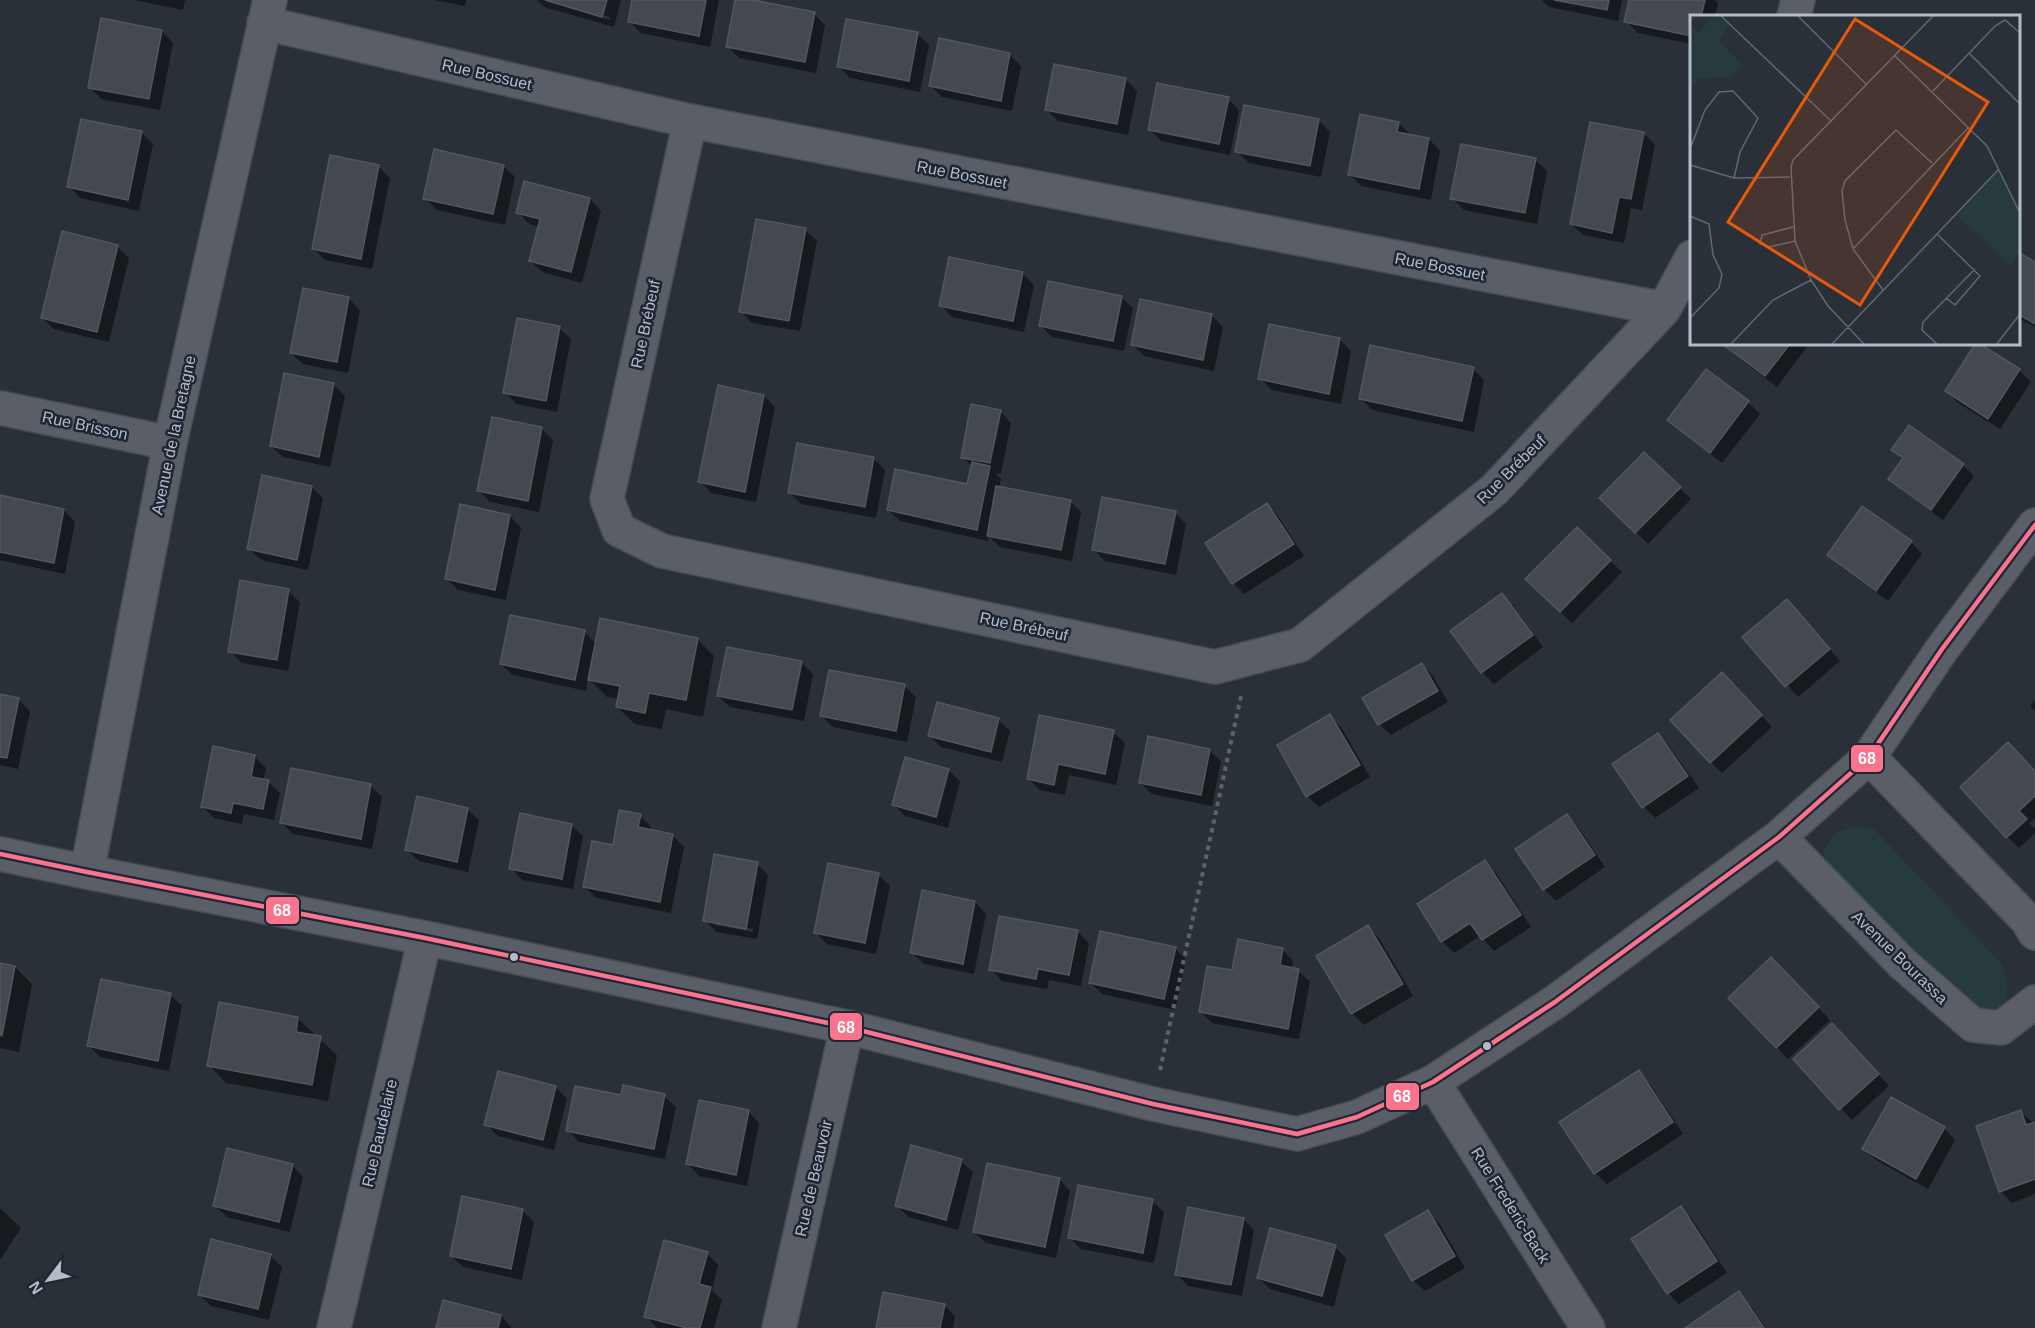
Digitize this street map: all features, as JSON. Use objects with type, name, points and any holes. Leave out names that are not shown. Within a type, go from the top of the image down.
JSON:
[{"type":"street","points":[[1794,15],[1798,0]]},
{"type":"street","name":"Rue Bossuet","points":[[267,12],[690,121],[1664,309]]},
{"type":"street","name":"Avenue de la Bretagne","points":[[87,872],[170,443],[267,12]]},
{"type":"street","name":"Rue Brébeuf","points":[[690,121],[607,499],[619,530],[662,551],[1215,666],[1300,645],[1494,490],[1664,309],[1690,261]]},
{"type":"street","name":"Rue Brisson","points":[[0,408],[170,443]]},
{"type":"street","points":[[0,854],[425,938],[847,1028],[1153,1104],[1297,1134],[1357,1117],[1433,1082],[1555,1002],[1779,837],[1869,756],[1942,650],[2035,525]]},
{"type":"street","points":[[1869,756],[2027,920],[2035,933]]},
{"type":"street","name":"Avenue Bourassa","points":[[1779,837],[1902,963],[1972,1025],[2001,1028],[2035,1002]]},
{"type":"street","name":"Rue Baudelaire","points":[[334,1328],[425,938]]},
{"type":"street","name":"Rue de Beauvoir","points":[[779,1328],[847,1028]]},
{"type":"street","name":"Rue Frederic-Back","points":[[1433,1082],[1588,1328]]},
{"type":"path","points":[[1153,1104],[1249,658]]},
{"type":"green space","points":[[1853,826],[1874,829],[2002,964],[2008,983],[2006,1001],[1988,1015],[1960,1023],[1825,873],[1824,849],[1836,833]]},
{"type":"building","points":[[545,0],[607,0],[602,17]]},
{"type":"building","points":[[632,0],[706,0],[699,36],[628,22]]},
{"type":"building","points":[[735,0],[753,0],[815,12],[805,62],[726,47]]},
{"type":"building","points":[[1554,0],[1609,0],[1607,10]]},
{"type":"building","points":[[1629,0],[1705,0],[1701,15],[1690,15],[1690,36],[1624,22]]},
{"type":"building","points":[[101,18],[162,30],[149,99],[88,88]]},
{"type":"building","points":[[846,19],[918,32],[909,81],[837,67]]},
{"type":"building","points":[[939,38],[1010,53],[1001,101],[929,86]]},
{"type":"building","points":[[1054,64],[1126,78],[1117,124],[1045,110]]},
{"type":"building","points":[[1157,83],[1229,97],[1219,144],[1148,130]]},
{"type":"building","points":[[1244,105],[1319,119],[1310,166],[1235,152]]},
{"type":"building","points":[[1360,114],[1399,122],[1397,132],[1429,138],[1419,189],[1348,175]]},
{"type":"building","points":[[81,119],[142,131],[128,200],[67,187]]},
{"type":"building","points":[[1590,122],[1644,132],[1631,199],[1619,197],[1612,233],[1570,224]]},
{"type":"building","points":[[1461,144],[1536,158],[1525,213],[1450,199]]},
{"type":"building","points":[[434,149],[504,165],[493,214],[423,199]]},
{"type":"building","points":[[330,155],[379,165],[361,259],[312,249]]},
{"type":"building","points":[[524,181],[590,198],[571,272],[529,261],[540,219],[516,213]]},
{"type":"building","points":[[756,219],[806,228],[789,321],[739,312]]},
{"type":"building","points":[[62,231],[118,245],[97,332],[41,318]]},
{"type":"building","points":[[2020,253],[2035,262],[2035,324],[2020,315]]},
{"type":"building","points":[[949,257],[1023,272],[1013,321],[939,306]]},
{"type":"building","points":[[1048,281],[1122,296],[1113,341],[1039,326]]},
{"type":"building","points":[[303,288],[349,297],[337,362],[290,353]]},
{"type":"building","points":[[1140,299],[1212,314],[1203,360],[1131,345]]},
{"type":"building","points":[[517,318],[560,326],[546,401],[503,393]]},
{"type":"building","points":[[1269,324],[1340,338],[1329,394],[1258,379]]},
{"type":"building","points":[[1370,345],[1474,367],[1462,421],[1359,399]]},
{"type":"building","points":[[1723,345],[1789,345],[1765,376]]},
{"type":"building","points":[[1974,345],[1982,345],[2020,369],[1988,419],[1945,391]]},
{"type":"building","points":[[1706,369],[1749,401],[1710,453],[1667,420]]},
{"type":"building","points":[[284,373],[334,383],[319,457],[270,446]]},
{"type":"building","points":[[718,385],[764,395],[745,492],[698,482]]},
{"type":"building","points":[[971,404],[1001,410],[990,463],[961,458]]},
{"type":"building","points":[[492,417],[542,427],[528,501],[477,491]]},
{"type":"building","points":[[1909,425],[1964,464],[1931,510],[1888,479],[1903,458],[1891,450]]},
{"type":"building","points":[[797,443],[874,457],[865,507],[788,493]]},
{"type":"building","points":[[1644,452],[1681,487],[1635,533],[1599,498]]},
{"type":"building","points":[[972,462],[990,466],[977,530],[887,510],[895,469],[967,484]]},
{"type":"building","points":[[262,475],[312,486],[297,560],[247,549]]},
{"type":"building","points":[[996,486],[1071,500],[1061,550],[987,536]]},
{"type":"building","points":[[0,495],[64,509],[54,563],[0,552]]},
{"type":"building","points":[[1102,497],[1176,511],[1165,564],[1092,550]]},
{"type":"building","points":[[1267,503],[1294,544],[1232,584],[1205,543]]},
{"type":"building","points":[[460,504],[510,515],[495,590],[445,579]]},
{"type":"building","points":[[1862,506],[1912,541],[1876,591],[1827,555]]},
{"type":"building","points":[[1577,527],[1611,560],[1560,612],[1525,579]]},
{"type":"building","points":[[240,580],[289,589],[277,660],[228,652]]},
{"type":"building","points":[[1502,593],[1533,635],[1481,673],[1450,631]]},
{"type":"building","points":[[1787,599],[1830,649],[1785,687],[1742,637]]},
{"type":"building","points":[[510,615],[585,630],[575,680],[500,664]]},
{"type":"building","points":[[600,618],[698,638],[686,700],[649,693],[645,713],[616,707],[620,686],[588,680]]},
{"type":"building","points":[[727,647],[802,661],[792,710],[717,696]]},
{"type":"building","points":[[1422,663],[1438,691],[1378,725],[1362,698]]},
{"type":"building","points":[[829,670],[905,684],[896,731],[820,716]]},
{"type":"building","points":[[1722,672],[1762,715],[1710,763],[1670,720]]},
{"type":"building","points":[[0,694],[19,698],[7,758],[0,757]]},
{"type":"building","points":[[937,702],[999,718],[991,752],[928,736]]},
{"type":"building","points":[[1330,714],[1360,765],[1306,797],[1277,745]]},
{"type":"building","points":[[1039,715],[1114,730],[1105,774],[1058,764],[1054,785],[1027,779]]},
{"type":"building","points":[[1658,733],[1688,776],[1642,808],[1612,764]]},
{"type":"building","points":[[1148,736],[1210,749],[1201,795],[1139,783]]},
{"type":"building","points":[[2008,742],[2035,771],[2035,796],[2019,811],[2027,819],[2006,838],[1960,787]]},
{"type":"building","points":[[213,746],[255,755],[251,777],[269,780],[263,809],[233,803],[231,813],[201,807]]},
{"type":"building","points":[[905,757],[949,769],[936,817],[892,805]]},
{"type":"building","points":[[291,768],[371,784],[361,839],[280,823]]},
{"type":"building","points":[[417,796],[468,808],[457,862],[405,850]]},
{"type":"building","points":[[619,810],[641,814],[638,827],[673,834],[660,902],[583,887],[592,841],[613,845]]},
{"type":"building","points":[[520,813],[572,824],[562,879],[509,869]]},
{"type":"building","points":[[1567,814],[1595,855],[1543,890],[1515,849]]},
{"type":"building","points":[[714,854],[758,862],[746,929],[703,921]]},
{"type":"building","points":[[1485,860],[1521,915],[1482,940],[1470,923],[1441,942],[1417,904]]},
{"type":"building","points":[[828,863],[879,873],[865,943],[814,933]]},
{"type":"building","points":[[922,890],[975,901],[963,964],[910,953]]},
{"type":"building","points":[[999,916],[1078,930],[1069,975],[1038,969],[1036,979],[989,970]]},
{"type":"building","points":[[1368,925],[1403,984],[1351,1014],[1316,956]]},
{"type":"building","points":[[1100,931],[1176,947],[1164,999],[1089,983]]},
{"type":"building","points":[[1238,939],[1283,948],[1280,965],[1299,969],[1288,1029],[1199,1012],[1207,966],[1232,970]]},
{"type":"building","points":[[1771,957],[1819,1007],[1776,1048],[1728,998]]},
{"type":"building","points":[[0,963],[15,966],[2,1036],[0,1035]]},
{"type":"building","points":[[101,979],[171,993],[158,1061],[87,1046]]},
{"type":"building","points":[[219,1002],[298,1017],[296,1032],[321,1036],[312,1085],[207,1066]]},
{"type":"building","points":[[1832,1023],[1879,1074],[1839,1110],[1793,1059]]},
{"type":"building","points":[[1639,1070],[1673,1122],[1594,1174],[1559,1122]]},
{"type":"building","points":[[498,1071],[556,1086],[543,1140],[484,1125]]},
{"type":"building","points":[[623,1085],[665,1094],[654,1149],[566,1131],[575,1086],[621,1095]]},
{"type":"building","points":[[1891,1097],[1945,1127],[1916,1179],[1862,1149]]},
{"type":"building","points":[[699,1100],[749,1110],[736,1175],[686,1164]]},
{"type":"building","points":[[2021,1110],[2026,1125],[2035,1122],[2035,1179],[1999,1192],[1976,1126]]},
{"type":"building","points":[[911,1145],[962,1159],[946,1220],[895,1206]]},
{"type":"building","points":[[227,1148],[293,1164],[279,1222],[213,1206]]},
{"type":"building","points":[[987,1163],[1060,1178],[1045,1247],[973,1232]]},
{"type":"building","points":[[1078,1185],[1153,1199],[1143,1253],[1068,1238]]},
{"type":"building","points":[[462,1196],[523,1209],[511,1269],[450,1256]]},
{"type":"building","points":[[1681,1206],[1717,1261],[1667,1294],[1631,1239]]},
{"type":"building","points":[[1188,1207],[1244,1218],[1231,1285],[1175,1275]]},
{"type":"building","points":[[1428,1210],[1455,1256],[1412,1281],[1385,1235]]},
{"type":"building","points":[[1270,1228],[1336,1245],[1322,1296],[1257,1278]]},
{"type":"building","points":[[211,1239],[271,1254],[258,1309],[198,1295]]},
{"type":"building","points":[[664,1240],[708,1252],[699,1284],[711,1287],[700,1328],[687,1328],[644,1317]]},
{"type":"building","points":[[1739,1291],[1764,1328],[1685,1328]]},
{"type":"building","points":[[883,1292],[945,1304],[940,1328],[876,1328]]},
{"type":"building","points":[[443,1300],[501,1315],[498,1328],[436,1328]]},
{"type":"transit line","name":"68","points":[[0,854],[425,938],[847,1027],[1153,1104],[1297,1134],[1357,1117],[1433,1082],[1555,1002],[1779,837],[1869,757],[1942,649],[2035,525]]}]
